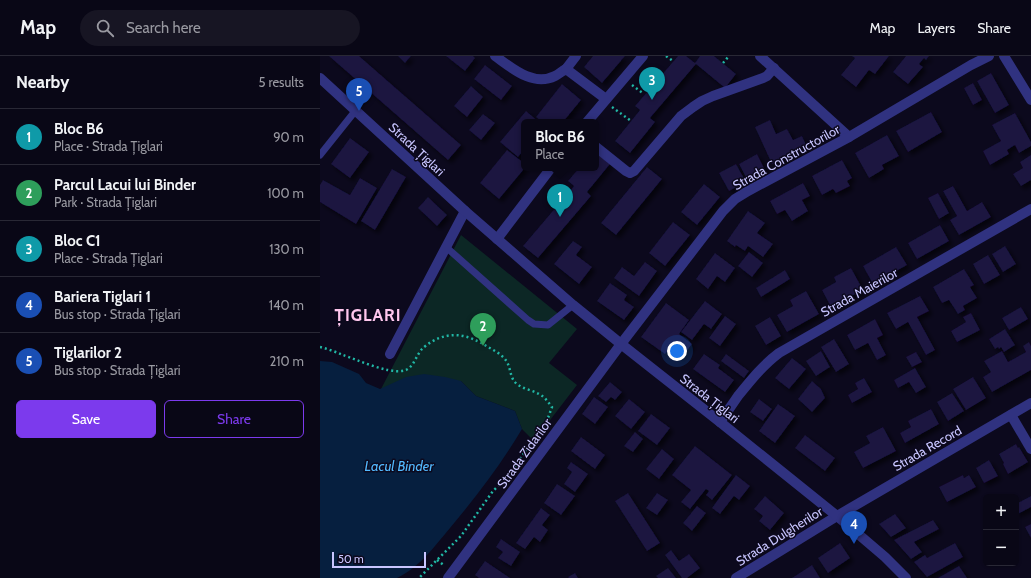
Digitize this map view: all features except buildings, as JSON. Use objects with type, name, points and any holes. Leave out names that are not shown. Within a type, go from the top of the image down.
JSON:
[{"type":"street","points":[[495,56],[524,76],[533,79],[554,77],[566,69],[576,56]]},
{"type":"street","points":[[589,119],[642,56]]},
{"type":"street","points":[[760,56],[849,137]]},
{"type":"street","name":"Strada Constructorilor","points":[[620,344],[723,211],[735,200],[748,191],[849,137],[971,65],[989,56]]},
{"type":"street","points":[[1004,56],[1030,98]]},
{"type":"street","points":[[599,149],[630,173],[634,171],[682,116],[693,107],[713,96],[763,78],[767,76],[774,68]]},
{"type":"street","points":[[566,69],[605,100]]},
{"type":"street","name":"Strada Țiglari","points":[[321,81],[356,110],[465,211],[573,305],[837,516],[885,557],[906,578]]},
{"type":"street","points":[[497,239],[550,171]]},
{"type":"street","name":"Strada Maierilor","points":[[720,422],[759,369],[779,353],[1031,209]]},
{"type":"street","points":[[390,354],[465,211]]},
{"type":"street","name":"Strada Zidarilor","points":[[448,578],[620,344]]},
{"type":"street","name":"Strada Record","points":[[837,516],[1031,403]]},
{"type":"street","points":[[1011,415],[1031,449]]},
{"type":"street","name":"Strada Dulgherilor","points":[[736,578],[837,516]]},
{"type":"lane","points":[[320,155],[356,110]]},
{"type":"lane","points":[[446,247],[534,324],[548,325],[573,305]]},
{"type":"path","points":[[666,56],[674,61]]},
{"type":"path","points":[[723,63],[729,56]]},
{"type":"path","points":[[624,79],[644,94]]},
{"type":"path","points":[[605,100],[631,121]]},
{"type":"path","points":[[320,347],[368,364],[402,371],[409,369],[422,348],[430,342],[442,336],[465,336],[477,340],[497,352],[507,361],[515,383],[521,387],[538,393],[547,400],[552,407],[548,418],[509,475],[493,491],[461,536],[419,578]]},
{"type":"green space","points":[[461,235],[577,329],[549,363],[577,385],[534,441],[522,429],[515,411],[476,396],[461,381],[381,389]]},
{"type":"water","name":"Lacul Binder","points":[[320,361],[332,362],[359,374],[366,383],[380,389],[406,377],[424,374],[461,381],[476,396],[515,411],[522,429],[488,480],[438,543],[413,568],[397,578],[320,578]]},
{"type":"place","name":"Bloc C1","points":[[652,100]]},
{"type":"place","name":"Tiglarilor 2","points":[[359,111]]},
{"type":"place","name":"Bloc B6","points":[[560,217]]},
{"type":"place","name":"Parcul Lacui lui Binder","points":[[483,346]]},
{"type":"place","name":"Bariera Tiglari 1","points":[[854,544]]},
{"type":"district","name":"ȚIGLARI","points":[[368,315]]}]
